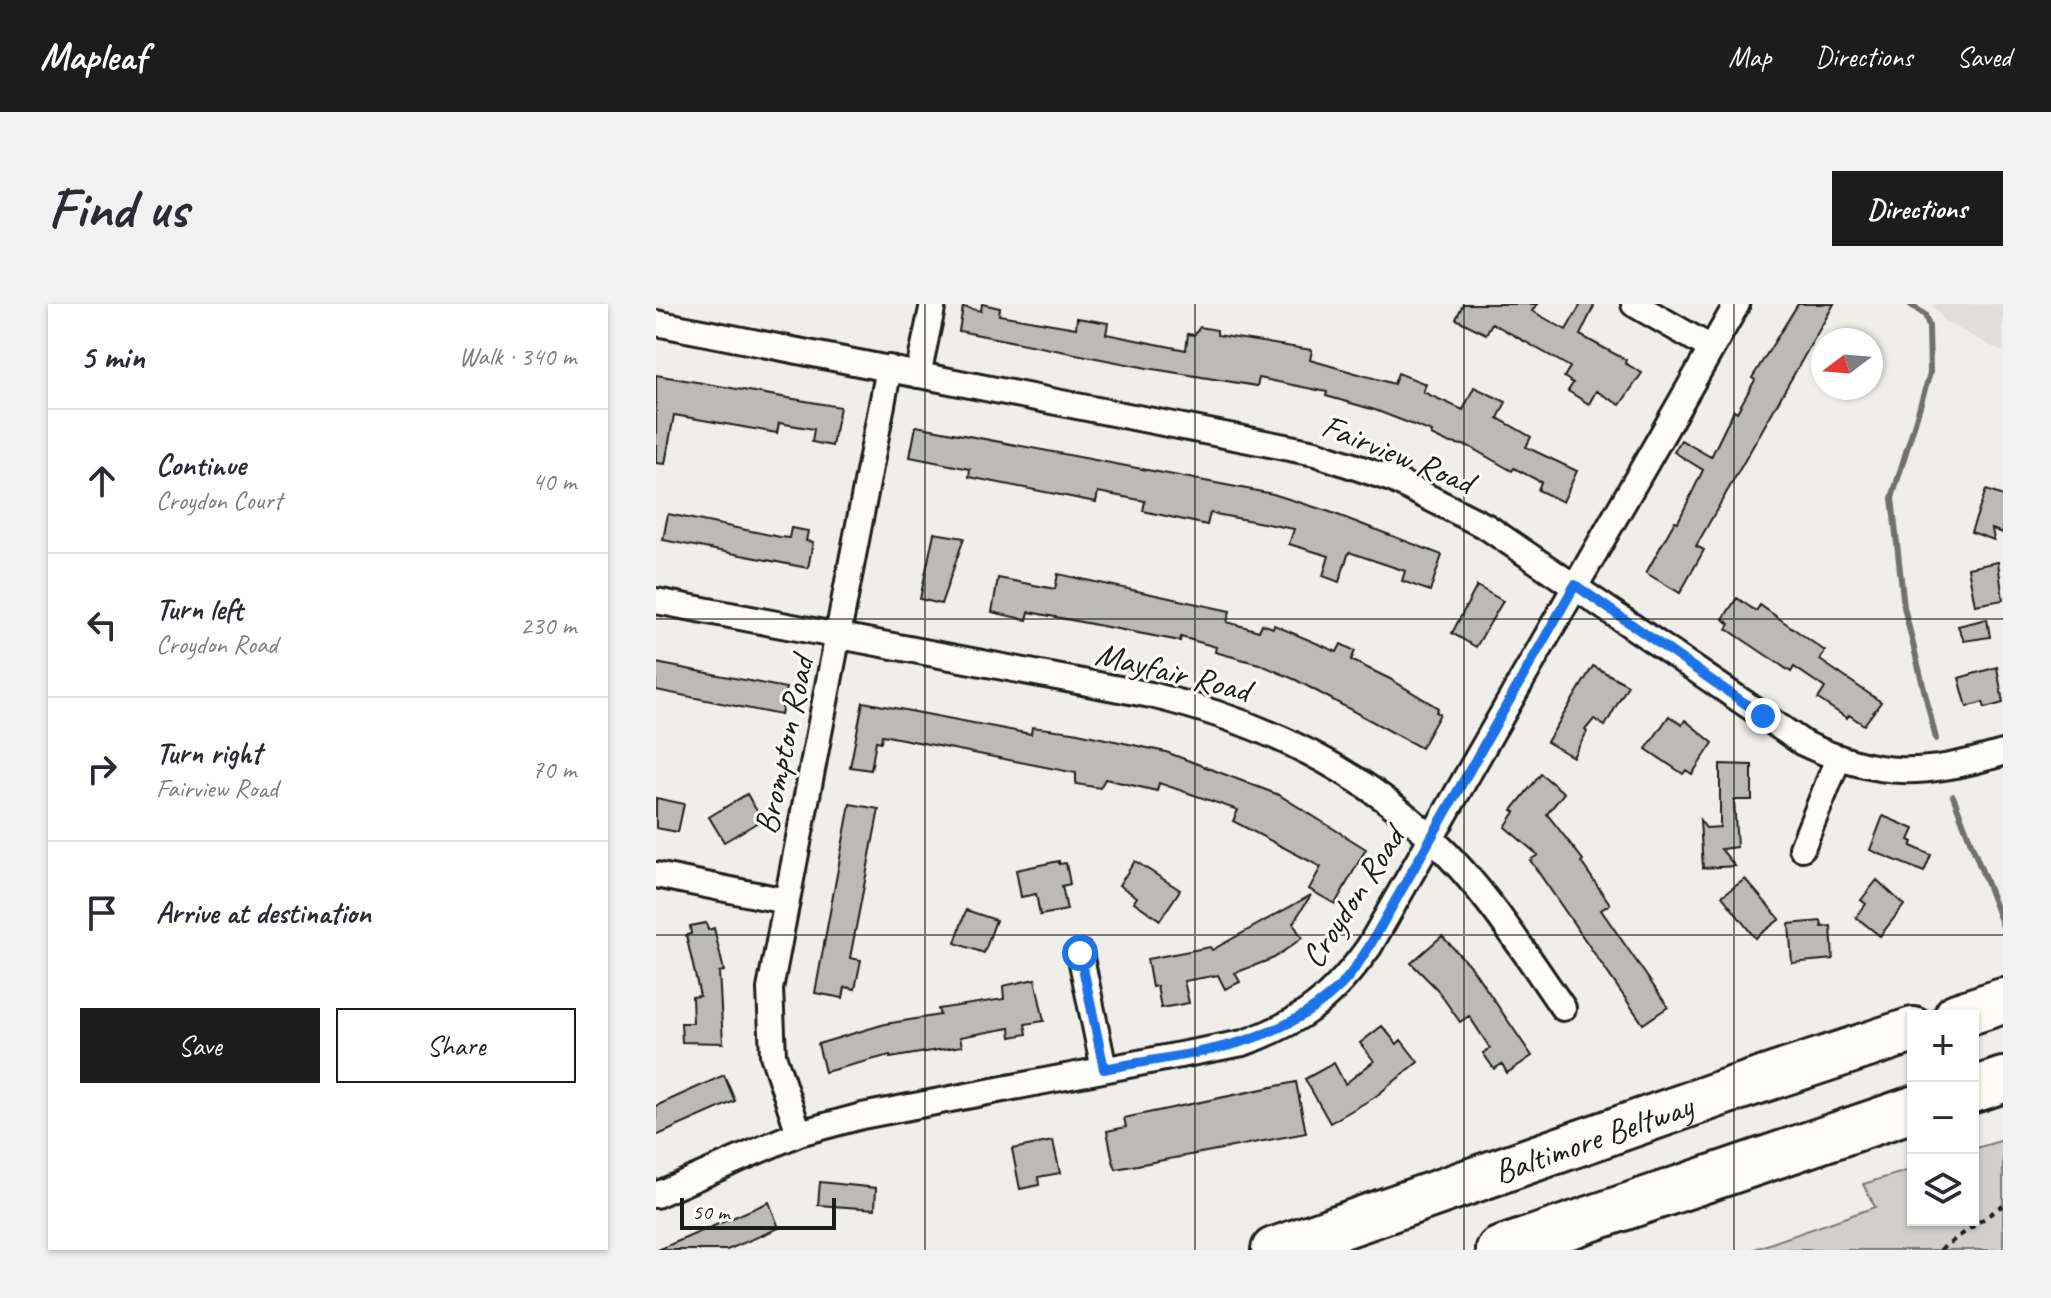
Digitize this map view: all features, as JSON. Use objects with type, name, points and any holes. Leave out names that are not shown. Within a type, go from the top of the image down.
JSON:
[{"type":"highway","points":[[1975,1010],[2003,1001]]},
{"type":"highway","name":"Baltimore Beltway","points":[[1274,1250],[1722,1093],[1907,1032]]},
{"type":"highway","points":[[1979,1088],[2003,1080]]},
{"type":"highway","points":[[1499,1250],[1907,1111]]},
{"type":"street","points":[[918,375],[933,304]]},
{"type":"street","points":[[1634,304],[1711,348]]},
{"type":"street","name":"Croydon Road","points":[[656,1195],[799,1133],[862,1116],[1243,1043],[1281,1029],[1312,1011],[1342,985],[1369,947],[1737,304]]},
{"type":"street","name":"Fairview Road","points":[[656,323],[1251,439],[1352,464],[1437,499],[1575,585],[1803,743],[1838,759],[1865,768],[1897,771],[1930,769],[2003,753]]},
{"type":"street","name":"Brompton Road","points":[[799,1133],[779,1083],[769,1022],[770,989],[840,637],[889,368]]},
{"type":"street","name":"Mayfair Road","points":[[656,601],[1201,707],[1244,722],[1318,756],[1431,837],[1487,900],[1563,1008]]},
{"type":"street","points":[[1802,848],[1838,759]]},
{"type":"street","points":[[656,875],[786,901]]},
{"type":"street","points":[[1080,953],[1104,1069]]},
{"type":"path","points":[[1940,1250],[2003,1205]]},
{"type":"shaded area","points":[[1931,304],[2003,304],[2003,352],[1945,322]]},
{"type":"shaded area","points":[[2003,1140],[2003,1250],[1752,1250],[1875,1207],[1863,1184],[1907,1171],[1907,1226],[1979,1226],[1979,1147]]},
{"type":"building","points":[[982,304],[1000,308],[999,315],[1076,328],[1077,318],[1108,323],[1106,334],[1186,350],[1188,334],[1194,335],[1200,327],[1217,330],[1217,335],[1312,350],[1310,360],[1394,384],[1398,373],[1426,384],[1423,392],[1463,410],[1474,387],[1506,402],[1498,418],[1531,437],[1526,447],[1577,471],[1563,502],[1538,490],[1541,482],[1514,468],[1512,471],[1468,446],[1446,442],[1431,435],[1432,432],[1375,410],[1326,396],[1327,392],[1259,378],[1257,386],[1147,368],[959,331],[963,307],[981,311]]},
{"type":"building","points":[[1463,304],[1537,304],[1532,311],[1566,330],[1581,304],[1591,304],[1594,306],[1580,335],[1626,360],[1625,363],[1642,373],[1620,405],[1596,391],[1589,404],[1568,391],[1573,383],[1564,377],[1570,367],[1492,323],[1486,334],[1456,319]]},
{"type":"building","points":[[1798,304],[1834,304],[1820,328],[1811,328],[1811,344],[1696,546],[1704,550],[1680,593],[1646,573],[1675,521],[1678,522],[1703,470],[1674,452],[1681,440],[1711,457],[1734,410],[1737,412],[1755,380],[1752,378]]},
{"type":"building","points":[[656,375],[840,407],[832,446],[812,442],[814,429],[779,423],[777,433],[674,415],[665,464],[656,463]]},
{"type":"building","points":[[916,426],[1273,494],[1330,512],[1442,555],[1430,591],[1402,581],[1405,571],[1349,552],[1339,582],[1323,576],[1329,556],[1289,544],[1294,529],[1210,513],[1207,525],[1143,511],[1145,501],[1098,492],[1096,502],[969,477],[970,469],[910,457]]},
{"type":"building","points":[[1986,490],[2003,496],[2003,533],[1992,529],[1994,540],[1971,532]]},
{"type":"building","points":[[668,514],[780,537],[789,538],[791,528],[808,531],[806,541],[813,542],[808,568],[663,540]]},
{"type":"building","points":[[934,533],[964,538],[941,604],[920,599]]},
{"type":"building","points":[[1998,562],[2003,600],[1975,605],[1968,568]]},
{"type":"building","points":[[1058,574],[1230,611],[1227,622],[1259,631],[1262,624],[1273,628],[1274,625],[1337,652],[1341,644],[1355,651],[1351,660],[1438,708],[1436,712],[1440,714],[1421,748],[1296,680],[1259,664],[1215,652],[1216,647],[1181,637],[1180,641],[1029,612],[1027,620],[992,612],[998,578],[1055,589]]},
{"type":"building","points":[[1477,586],[1503,601],[1476,647],[1452,633]]},
{"type":"building","points":[[1737,598],[1756,611],[1760,605],[1825,651],[1820,660],[1881,702],[1864,725],[1818,699],[1825,688],[1794,667],[1791,672],[1727,629],[1730,624],[1723,619]]},
{"type":"building","points":[[1987,619],[1990,637],[1964,641],[1958,626]]},
{"type":"building","points":[[656,663],[786,688],[781,715],[656,690]]},
{"type":"building","points":[[1593,666],[1628,685],[1605,726],[1594,719],[1585,730],[1587,732],[1573,757],[1547,742]]},
{"type":"building","points":[[1997,667],[2003,703],[1985,708],[1983,702],[1967,707],[1959,678]]},
{"type":"building","points":[[863,702],[1031,734],[1032,727],[1073,732],[1166,752],[1279,795],[1366,849],[1335,904],[1309,889],[1321,867],[1233,821],[1238,810],[1159,783],[1157,791],[1105,779],[1100,788],[1076,784],[1076,773],[882,735],[881,742],[876,741],[871,770],[850,767]]},
{"type":"building","points":[[1669,716],[1682,725],[1685,720],[1713,743],[1692,774],[1686,770],[1683,774],[1646,749]]},
{"type":"building","points":[[1720,764],[1752,765],[1752,800],[1734,800],[1737,847],[1721,849],[1735,866],[1703,868],[1700,820],[1706,828],[1720,827]]},
{"type":"building","points":[[1541,774],[1564,793],[1547,814],[1583,860],[1581,862],[1610,904],[1601,910],[1668,1007],[1643,1024],[1530,860],[1538,855],[1505,827],[1515,812],[1512,810]]},
{"type":"building","points":[[747,794],[762,820],[724,842],[709,817]]},
{"type":"building","points":[[656,798],[684,804],[678,832],[656,828]]},
{"type":"building","points":[[850,804],[879,809],[850,958],[861,960],[855,989],[845,987],[843,998],[815,993]]},
{"type":"building","points":[[1883,816],[1914,829],[1909,840],[1913,842],[1911,846],[1931,855],[1924,872],[1870,850]]},
{"type":"building","points":[[1059,861],[1059,864],[1066,863],[1070,884],[1062,886],[1067,910],[1040,915],[1036,894],[1021,897],[1016,870]]},
{"type":"building","points":[[1135,861],[1180,890],[1160,920],[1134,902],[1137,897],[1119,885]]},
{"type":"building","points":[[1745,879],[1780,919],[1755,938],[1722,896]]},
{"type":"building","points":[[1877,880],[1904,905],[1880,936],[1856,917],[1866,904],[1861,900]]},
{"type":"building","points":[[1311,895],[1293,923],[1302,938],[1274,958],[1235,973],[1240,982],[1225,989],[1218,975],[1184,981],[1189,1003],[1161,1008],[1157,986],[1152,987],[1147,959],[1210,947],[1212,950]]},
{"type":"building","points":[[966,910],[996,920],[984,953],[955,943]]},
{"type":"building","points":[[1821,921],[1822,927],[1831,926],[1833,959],[1792,963],[1789,924]]},
{"type":"building","points":[[706,923],[708,930],[714,928],[724,971],[719,972],[723,1043],[682,1042],[681,1023],[693,1023],[692,997],[700,996],[686,935],[691,934],[690,926]]},
{"type":"building","points":[[1442,936],[1472,968],[1532,1056],[1507,1073],[1502,1064],[1494,1069],[1483,1053],[1490,1048],[1469,1016],[1460,1022],[1436,988],[1411,963]]},
{"type":"building","points":[[1035,979],[1044,1021],[1025,1024],[1027,1034],[1011,1037],[1010,1028],[960,1037],[962,1046],[890,1058],[890,1055],[825,1072],[818,1044],[885,1024],[940,1015],[938,1009],[1004,999],[1003,986]]},
{"type":"building","points":[[1382,1026],[1397,1044],[1401,1040],[1418,1062],[1375,1097],[1330,1123],[1305,1079],[1334,1063],[1345,1084],[1374,1061],[1360,1043]]},
{"type":"building","points":[[724,1075],[735,1101],[656,1136],[656,1106]]},
{"type":"building","points":[[1296,1082],[1306,1133],[1116,1169],[1107,1131],[1126,1127],[1124,1118]]},
{"type":"building","points":[[1053,1141],[1060,1173],[1038,1177],[1039,1185],[1020,1189],[1012,1149]]},
{"type":"building","points":[[820,1182],[876,1188],[875,1209],[818,1205]]},
{"type":"building","points":[[769,1202],[779,1228],[727,1250],[658,1250]]},
{"type":"waterway","points":[[1910,304],[1925,315],[1929,326],[1930,373],[1892,498],[1904,607],[1936,739]]},
{"type":"waterway","points":[[1953,796],[2003,926]]},
{"type":"route","points":[[1080,953],[1104,1069],[1243,1043],[1281,1029],[1312,1011],[1342,985],[1369,947],[1575,585],[1763,716]]}]
